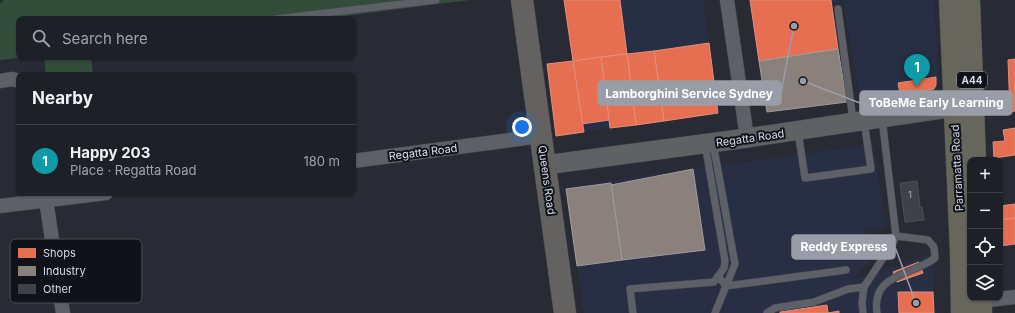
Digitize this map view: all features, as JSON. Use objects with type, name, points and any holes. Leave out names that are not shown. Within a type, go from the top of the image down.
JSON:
[{"type":"highway","name":"Parramatta Road","points":[[950,0],[961,251],[962,313]]},
{"type":"highway","name":"Parramatta Road","points":[[969,0],[976,157]]},
{"type":"main road","name":"Queens Road","points":[[522,0],[565,313]]},
{"type":"street","points":[[727,0],[747,138]]},
{"type":"street","points":[[0,81],[16,81]]},
{"type":"street","name":"Regatta Road","points":[[545,165],[798,131],[955,107]]},
{"type":"street","name":"Regatta Road","points":[[356,161],[541,136]]},
{"type":"street","points":[[0,206],[46,197],[61,196]]},
{"type":"street","points":[[46,197],[52,239]]},
{"type":"street","points":[[981,304],[1015,297]]},
{"type":"street","points":[[62,303],[63,313]]},
{"type":"lane","points":[[300,16],[436,0]]},
{"type":"lane","points":[[838,9],[896,236],[864,287],[862,302],[863,313]]},
{"type":"lane","points":[[798,131],[805,178],[864,170],[871,168],[867,121]]},
{"type":"lane","points":[[633,313],[630,289],[714,282],[724,268],[725,261],[709,143]]},
{"type":"lane","points":[[709,143],[735,264],[715,313]]},
{"type":"lane","points":[[878,313],[877,308],[879,292],[885,283],[928,264],[935,258],[934,247],[928,240],[896,236]]},
{"type":"lane","points":[[726,286],[846,270]]},
{"type":"lane","points":[[718,276],[726,286]]},
{"type":"lane","points":[[767,313],[775,308],[814,302],[848,289],[864,287]]},
{"type":"shaded area","points":[[620,0],[703,0],[718,113],[556,136],[547,64],[601,57]]},
{"type":"shaded area","points":[[750,0],[934,0],[939,77],[938,88],[860,99],[843,1],[832,3],[838,49],[759,61]]},
{"type":"shaded area","points":[[874,144],[886,228],[865,231],[870,260],[853,280],[933,253],[935,313],[584,313],[566,187]]},
{"type":"green space","points":[[4,0],[470,0],[345,16],[16,16],[16,58],[0,60],[0,4]]},
{"type":"green space","points":[[44,60],[91,60],[93,72],[46,72]]},
{"type":"building: Shops","points":[[564,0],[620,0],[627,54],[573,61]]},
{"type":"building: Shops","points":[[750,0],[831,0],[838,49],[759,61]]},
{"type":"building: Shops","points":[[709,43],[718,113],[664,121],[654,51]]},
{"type":"building: Shops","points":[[654,51],[664,121],[636,125],[627,54]]},
{"type":"building: Shops","points":[[627,54],[636,125],[610,128],[601,57]]},
{"type":"building: Shops","points":[[601,57],[609,120],[582,124],[573,61]]},
{"type":"building: Shops","points":[[1015,59],[1015,111],[1010,112],[1008,60]]},
{"type":"building: Shops","points":[[573,61],[584,132],[556,136],[547,64]]},
{"type":"building: Shops","points":[[936,77],[936,85],[934,89],[900,94],[898,83]]},
{"type":"building: Shops","points":[[1015,128],[1015,155],[994,157],[993,142],[1005,141],[1003,130]]},
{"type":"building: Shops","points":[[1015,204],[1015,218],[1003,220],[1003,206]]},
{"type":"building: Shops","points":[[1015,218],[1015,244],[1003,246],[1003,220]]},
{"type":"building: Shops","points":[[919,262],[923,273],[897,282],[893,272]]},
{"type":"building: Shops","points":[[898,292],[933,292],[934,313],[899,313]]},
{"type":"building: Shops","points":[[827,305],[828,313],[780,313],[780,312]]},
{"type":"building: Shops","points":[[839,311],[839,313],[828,313]]},
{"type":"building: Industry","points":[[838,49],[847,102],[767,112],[759,61]]},
{"type":"building: Industry","points":[[693,169],[705,250],[622,260],[611,185]]},
{"type":"building: Industry","points":[[611,183],[622,260],[577,266],[566,189]]},
{"type":"building: Other","points":[[917,181],[920,207],[922,207],[924,220],[905,222],[900,183]]},
{"type":"place","name":"Lamborghini Service Sydney","points":[[794,26]]},
{"type":"place","name":"ToBeMe Early Learning","points":[[803,81]]},
{"type":"place","name":"Happy 203","points":[[917,87]]},
{"type":"place","name":"Reddy Express","points":[[916,303]]}]
